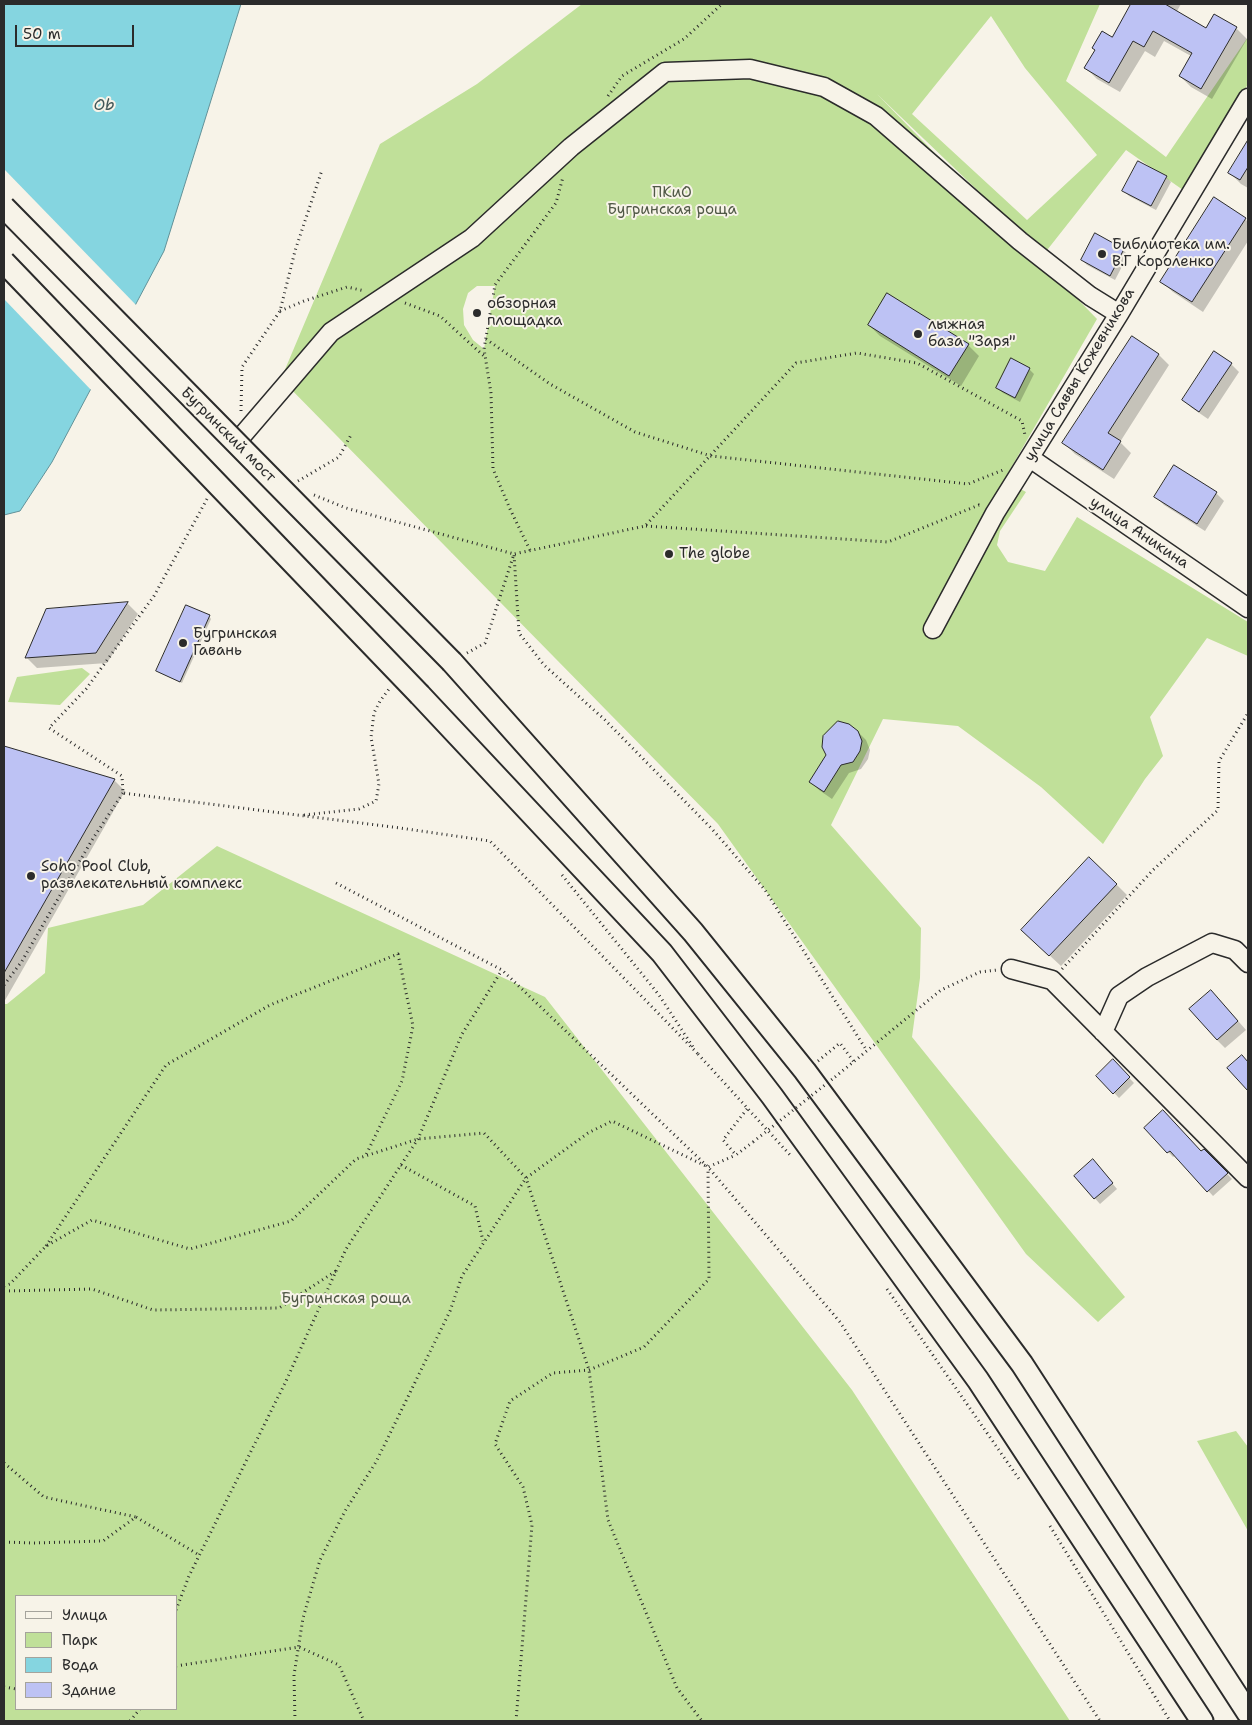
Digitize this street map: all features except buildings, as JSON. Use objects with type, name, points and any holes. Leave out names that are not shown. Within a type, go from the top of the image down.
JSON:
[{"type":"main road","name":"Бугринский мост","points":[[4,207],[452,662],[693,932],[805,1071],[1022,1364],[1248,1713]]},
{"type":"main road","points":[[4,262],[420,695],[662,954],[772,1096],[978,1380],[1202,1721]]},
{"type":"street","points":[[240,436],[331,332],[472,238],[571,147],[665,72],[750,69],[824,87],[876,116],[1020,241],[1090,296],[1118,314]]},
{"type":"street","name":"улица Саввы Кожевникова","points":[[933,629],[995,513],[1248,98]]},
{"type":"street","name":"улица Аникина","points":[[1030,458],[1248,608]]},
{"type":"street","points":[[1103,1032],[1120,996],[1147,977],[1212,942],[1235,950],[1248,963]]},
{"type":"street","points":[[1011,968],[1052,980],[1248,1178]]},
{"type":"path","points":[[240,436],[242,368],[280,311],[294,251],[322,170]]},
{"type":"path","points":[[486,339],[550,384],[635,432],[711,456],[968,484],[1003,470]]},
{"type":"path","points":[[484,349],[491,393],[493,469],[530,550]]},
{"type":"path","points":[[645,526],[796,363],[857,353],[917,363],[1022,422],[1030,458]]},
{"type":"path","points":[[290,485],[339,457],[352,434]]},
{"type":"path","points":[[4,985],[22,961],[92,840],[123,793],[122,776],[48,728],[86,689],[154,596],[209,495]]},
{"type":"path","points":[[346,508],[514,554],[645,526],[888,542],[979,505],[995,513]]},
{"type":"path","points":[[452,662],[485,643],[514,554]]},
{"type":"path","points":[[514,554],[518,633],[544,665],[605,720],[712,829],[765,890],[867,1051]]},
{"type":"path","points":[[298,816],[359,809],[376,800],[379,784],[371,737],[374,713],[394,682]]},
{"type":"path","points":[[1052,980],[1153,870],[1218,810],[1219,761],[1248,713]]},
{"type":"path","points":[[123,793],[490,841],[698,1054],[792,1157]]},
{"type":"path","points":[[556,868],[659,996],[698,1054]]},
{"type":"path","points":[[336,883],[502,970],[708,1167],[840,1322],[1100,1721]]},
{"type":"path","points":[[4,1286],[10,1284],[46,1246],[166,1065],[270,1005],[398,954],[413,1026],[402,1081],[366,1156]]},
{"type":"path","points":[[295,1721],[294,1675],[304,1618],[320,1560],[345,1511],[376,1462],[407,1394],[450,1311],[462,1276],[526,1178],[588,1133],[612,1121],[708,1167],[736,1155],[836,1077],[941,990],[980,972],[1011,968]]},
{"type":"path","points":[[178,1605],[189,1576],[286,1381],[346,1249],[418,1139],[462,1034],[502,970]]},
{"type":"path","points":[[805,1071],[840,1043],[854,1062]]},
{"type":"path","points":[[736,1155],[723,1140],[747,1109]]},
{"type":"path","points":[[46,1246],[92,1220],[190,1249],[291,1221],[356,1159],[418,1139],[484,1133],[526,1178],[589,1370],[608,1520],[678,1688],[702,1721]]},
{"type":"path","points":[[401,1165],[475,1206],[483,1242]]},
{"type":"path","points":[[516,1721],[532,1525],[522,1487],[495,1444],[510,1401],[553,1374],[589,1370],[644,1347],[709,1280],[708,1167]]},
{"type":"path","points":[[4,1291],[92,1289],[153,1310],[279,1308],[336,1271]]},
{"type":"path","points":[[884,1284],[1019,1479]]},
{"type":"path","points":[[4,1463],[44,1497],[136,1517],[200,1555]]},
{"type":"path","points":[[4,1542],[33,1543],[103,1540],[136,1517]]},
{"type":"path","points":[[1046,1520],[1170,1721]]},
{"type":"path","points":[[178,1666],[299,1647],[339,1665],[364,1721]]},
{"type":"path","points":[[130,1721],[139,1710]]},
{"type":"green space","name":"ПКиО Бугринская роща","points":[[582,4],[1100,4],[1066,81],[1166,157],[1248,37],[1248,84],[1183,190],[1126,150],[1044,254],[877,94],[1097,319],[1004,480],[1026,492],[1000,531],[997,545],[1008,562],[1045,571],[1077,517],[1248,622],[1248,656],[1207,638],[1150,717],[1163,756],[1145,779],[1103,844],[1041,787],[958,726],[883,719],[831,825],[921,928],[920,978],[912,1037],[1125,1297],[1098,1322],[1026,1254],[718,824],[281,379],[380,144],[477,84]],"holes":[[[991,16],[1025,68],[1097,155],[1027,220],[912,114]],[[477,286],[495,286],[484,349],[473,340],[464,325],[463,309],[468,293]]]},
{"type":"green space","points":[[82,668],[90,674],[60,705],[8,702],[17,677]]},
{"type":"green space","name":"Бугринская роща","points":[[217,846],[545,997],[852,1390],[1070,1721],[4,1721],[4,1004],[7,1004],[45,973],[48,928],[143,905]]},
{"type":"green space","points":[[1236,1431],[1248,1447],[1248,1531],[1197,1441]]},
{"type":"water","name":"Ob","points":[[4,4],[241,4],[164,251],[52,462],[20,511],[4,515]]},
{"type":"pier","points":[[4,169],[137,306],[92,391],[4,299]]},
{"type":"place","name":"Библиотека им. В.Г Короленко","points":[[1102,254]]},
{"type":"place","name":"обзорная площадка","points":[[477,313]]},
{"type":"place","name":"лыжная база \"Заря\"","points":[[918,334]]},
{"type":"place","name":"The globe","points":[[669,554]]},
{"type":"place","name":"Бугринская Гавань","points":[[183,643]]},
{"type":"place","name":"Soho Pool Club, развлекательный комплекс","points":[[31,876]]}]
